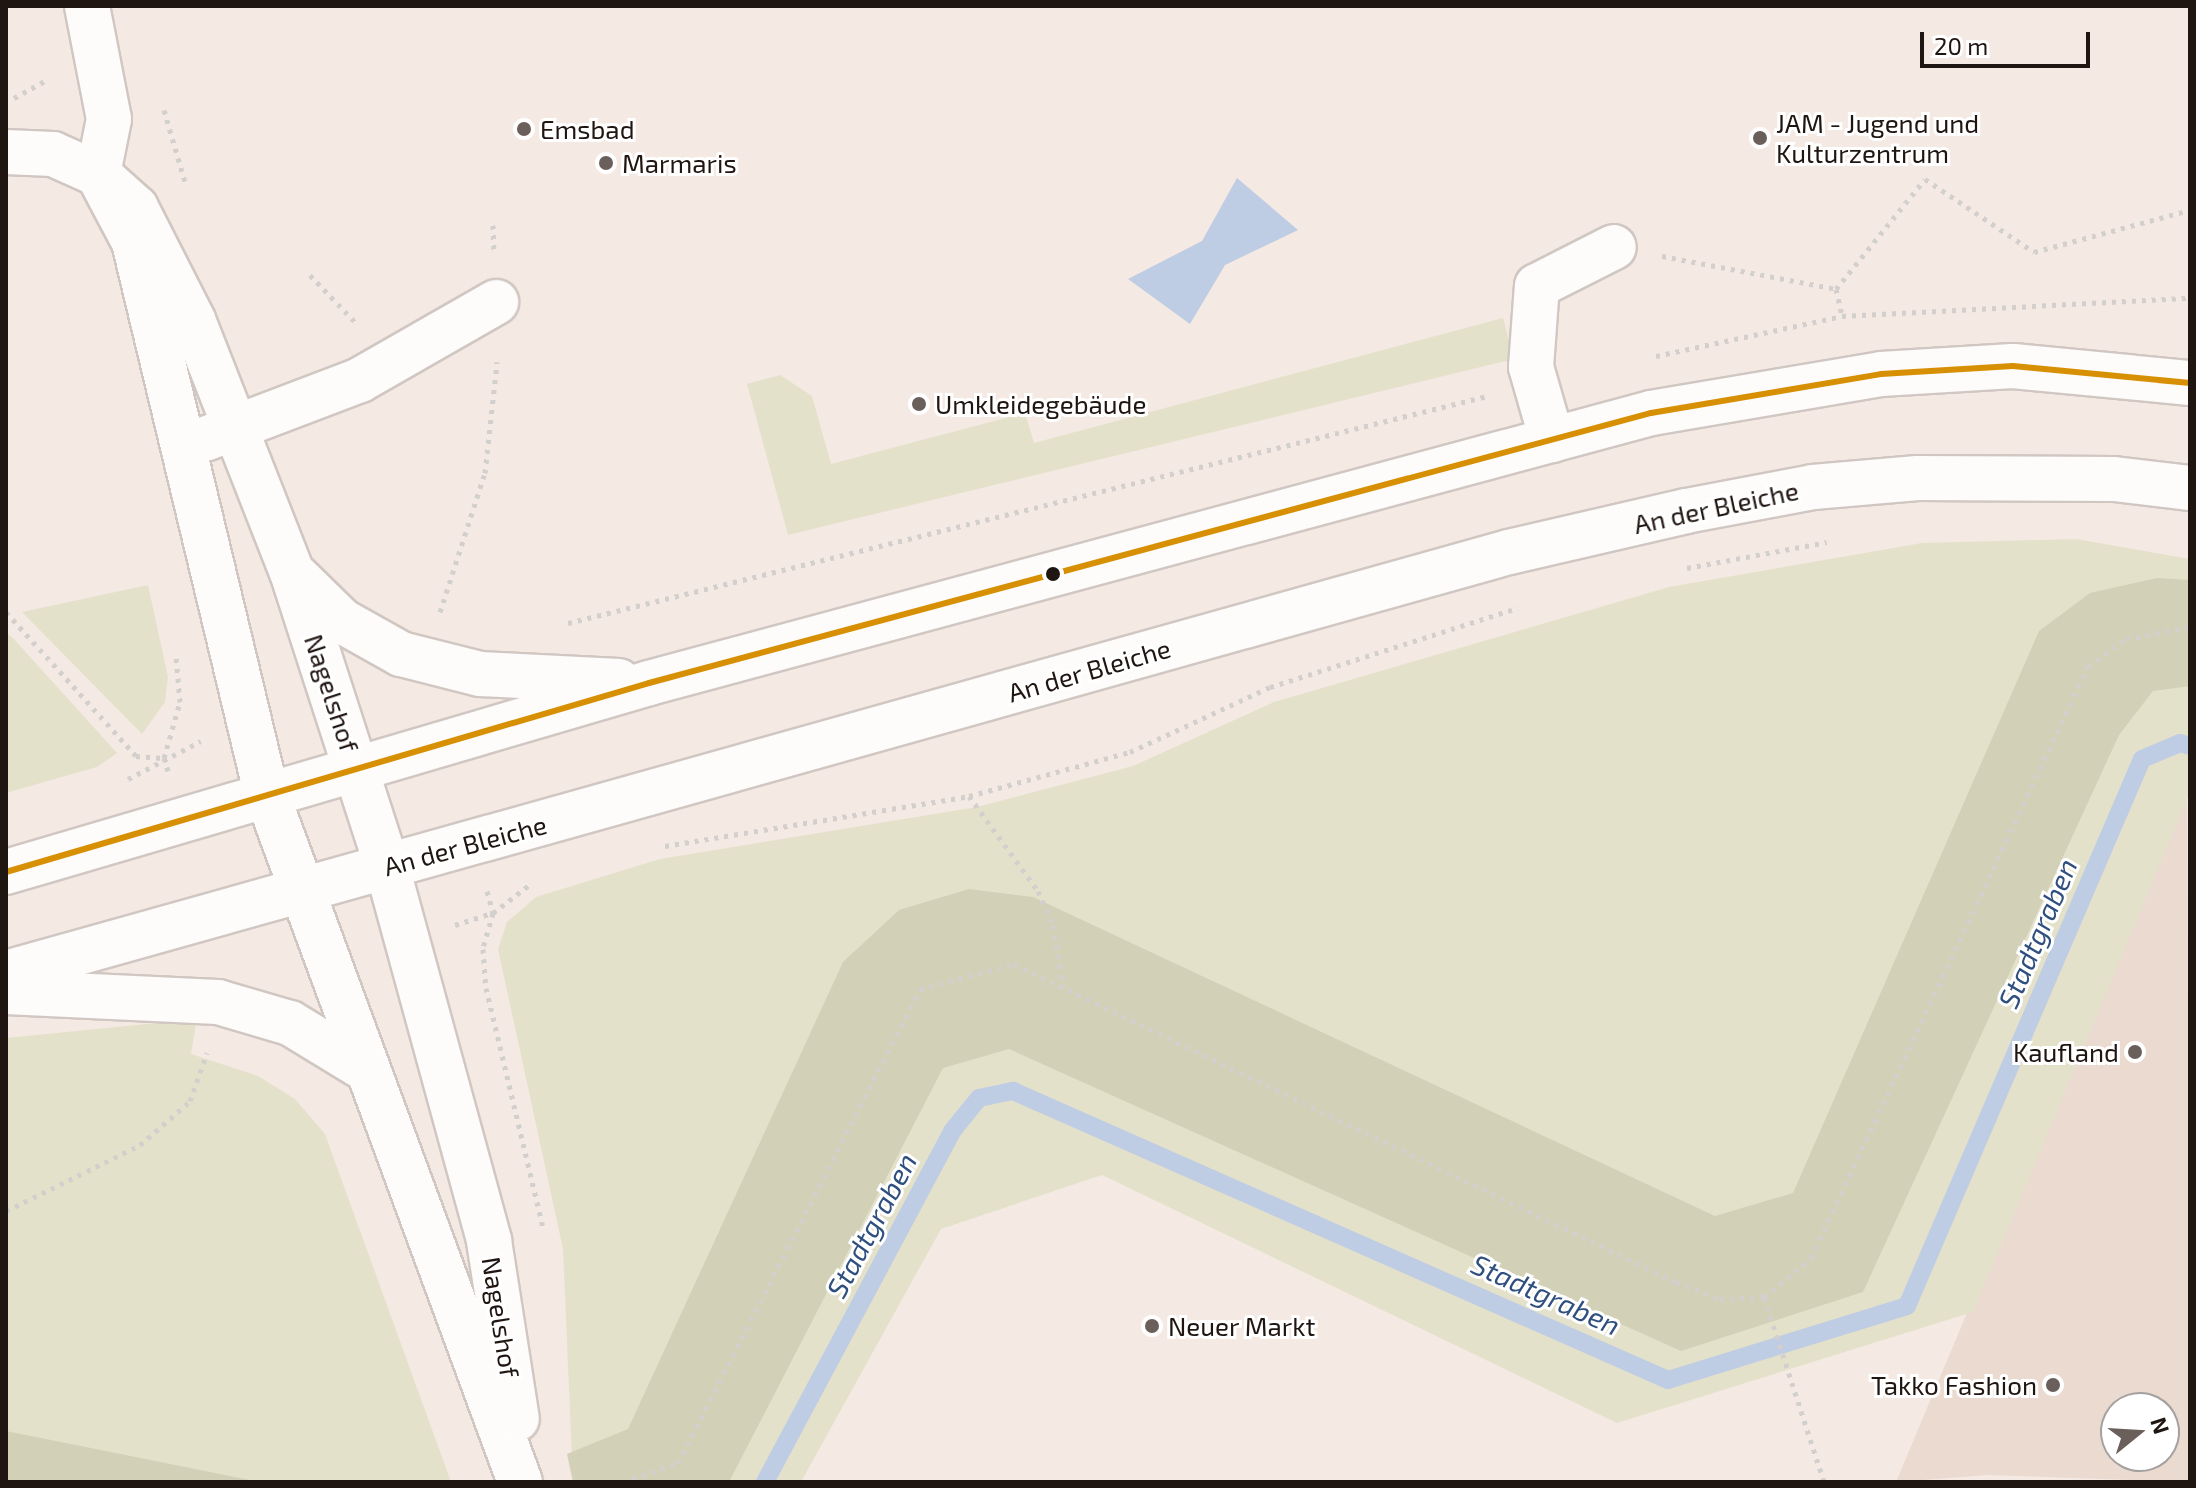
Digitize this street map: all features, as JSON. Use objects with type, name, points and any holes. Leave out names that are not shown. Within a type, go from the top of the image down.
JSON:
[{"type":"street","points":[[87,6],[109,119],[98,174]]},
{"type":"street","name":"Nagelshof","points":[[6,152],[53,154],[98,174],[136,208],[170,264],[292,572],[387,867],[489,1241],[527,1482]]},
{"type":"street","name":"Nagelshof","points":[[98,174],[134,242],[180,445],[266,792],[297,891],[520,1482]]},
{"type":"street","points":[[1552,440],[1536,384],[1537,286],[1614,247]]},
{"type":"street","points":[[180,445],[235,431],[360,380],[496,302]]},
{"type":"street","points":[[6,872],[266,792],[357,769],[649,683],[1651,413],[1881,374],[2013,366],[2190,383]]},
{"type":"street","name":"An der Bleiche","points":[[6,973],[1509,552],[1686,511],[1813,487],[1918,478],[2114,479],[2190,488]]},
{"type":"street","points":[[292,572],[342,621],[401,654],[480,674],[649,683]]},
{"type":"street","points":[[6,992],[218,1002],[290,1023],[364,1068]]},
{"type":"path","points":[[1836,289],[1925,179],[2034,252],[2190,210]]},
{"type":"path","points":[[435,627],[485,473],[499,345],[493,225]]},
{"type":"path","points":[[1614,247],[1836,289]]},
{"type":"path","points":[[1836,289],[1842,316]]},
{"type":"path","points":[[1637,360],[1842,316],[2190,298]]},
{"type":"path","points":[[561,625],[1536,384]]},
{"type":"path","points":[[1678,570],[1845,538]]},
{"type":"path","points":[[657,848],[969,796],[1130,752],[1270,687],[1527,605]]},
{"type":"path","points":[[6,612],[136,756],[164,758]]},
{"type":"path","points":[[623,1482],[678,1463],[920,989],[1014,964],[1676,1282],[1720,1299],[1764,1297],[1811,1258],[2088,666],[2126,639],[2190,627]]},
{"type":"path","points":[[969,796],[1038,891],[1053,925],[1063,988]]},
{"type":"path","points":[[493,913],[518,890],[545,879]]},
{"type":"path","points":[[6,1211],[140,1145],[190,1101],[210,1042]]},
{"type":"path","points":[[1764,1297],[1824,1482]]},
{"type":"shaded area","points":[[1503,318],[1514,359],[788,535],[747,384],[780,375],[812,396],[831,464],[1025,413],[1034,443]]},
{"type":"shaded area","points":[[2076,539],[2190,559],[2190,792],[1973,1312],[1617,1423],[1102,1175],[941,1229],[801,1482],[573,1482],[563,1249],[498,949],[507,922],[536,897],[660,859],[977,807],[1133,766],[1274,702],[1669,587],[1922,543]]},
{"type":"shaded area","points":[[2157,578],[2190,580],[2190,686],[2153,691],[2119,735],[1863,1292],[1681,1351],[1009,1049],[943,1068],[729,1482],[573,1482],[567,1454],[628,1429],[843,962],[899,910],[969,889],[1033,897],[1715,1216],[1793,1193],[2039,631],[2090,593]]},
{"type":"shaded area","points":[[148,585],[168,677],[165,702],[142,734],[22,612]]},
{"type":"shaded area","points":[[6,633],[117,753],[97,767],[6,793]]},
{"type":"shaded area","name":"Kaufland","points":[[2187,789],[2190,1482],[1988,1475],[1896,1482]]},
{"type":"shaded area","points":[[197,1019],[191,1054],[258,1076],[295,1099],[325,1134],[451,1482],[6,1482],[6,1038]]},
{"type":"shaded area","points":[[6,1431],[260,1482],[6,1482]]},
{"type":"water","points":[[1237,178],[1298,230],[1225,265],[1190,324],[1128,279],[1202,241]]},
{"type":"waterway","name":"Stadtgraben","points":[[765,1482],[953,1130],[979,1098],[1013,1091],[1668,1380],[1907,1306],[2142,759],[2180,743],[2190,746]]},
{"type":"transit line","points":[[6,872],[649,683],[1651,413],[1881,374],[2013,366],[2190,383]]},
{"type":"place","name":"Emsbad","points":[[524,129]]},
{"type":"place","name":"JAM - Jugend und Kulturzentrum","points":[[1760,138]]},
{"type":"place","name":"Marmaris","points":[[606,163]]},
{"type":"place","name":"Umkleidegebäude","points":[[919,404]]},
{"type":"place","name":"Kaufland","points":[[2135,1052]]},
{"type":"place","name":"Neuer Markt","points":[[1152,1326]]},
{"type":"place","name":"Takko Fashion","points":[[2053,1385]]}]
